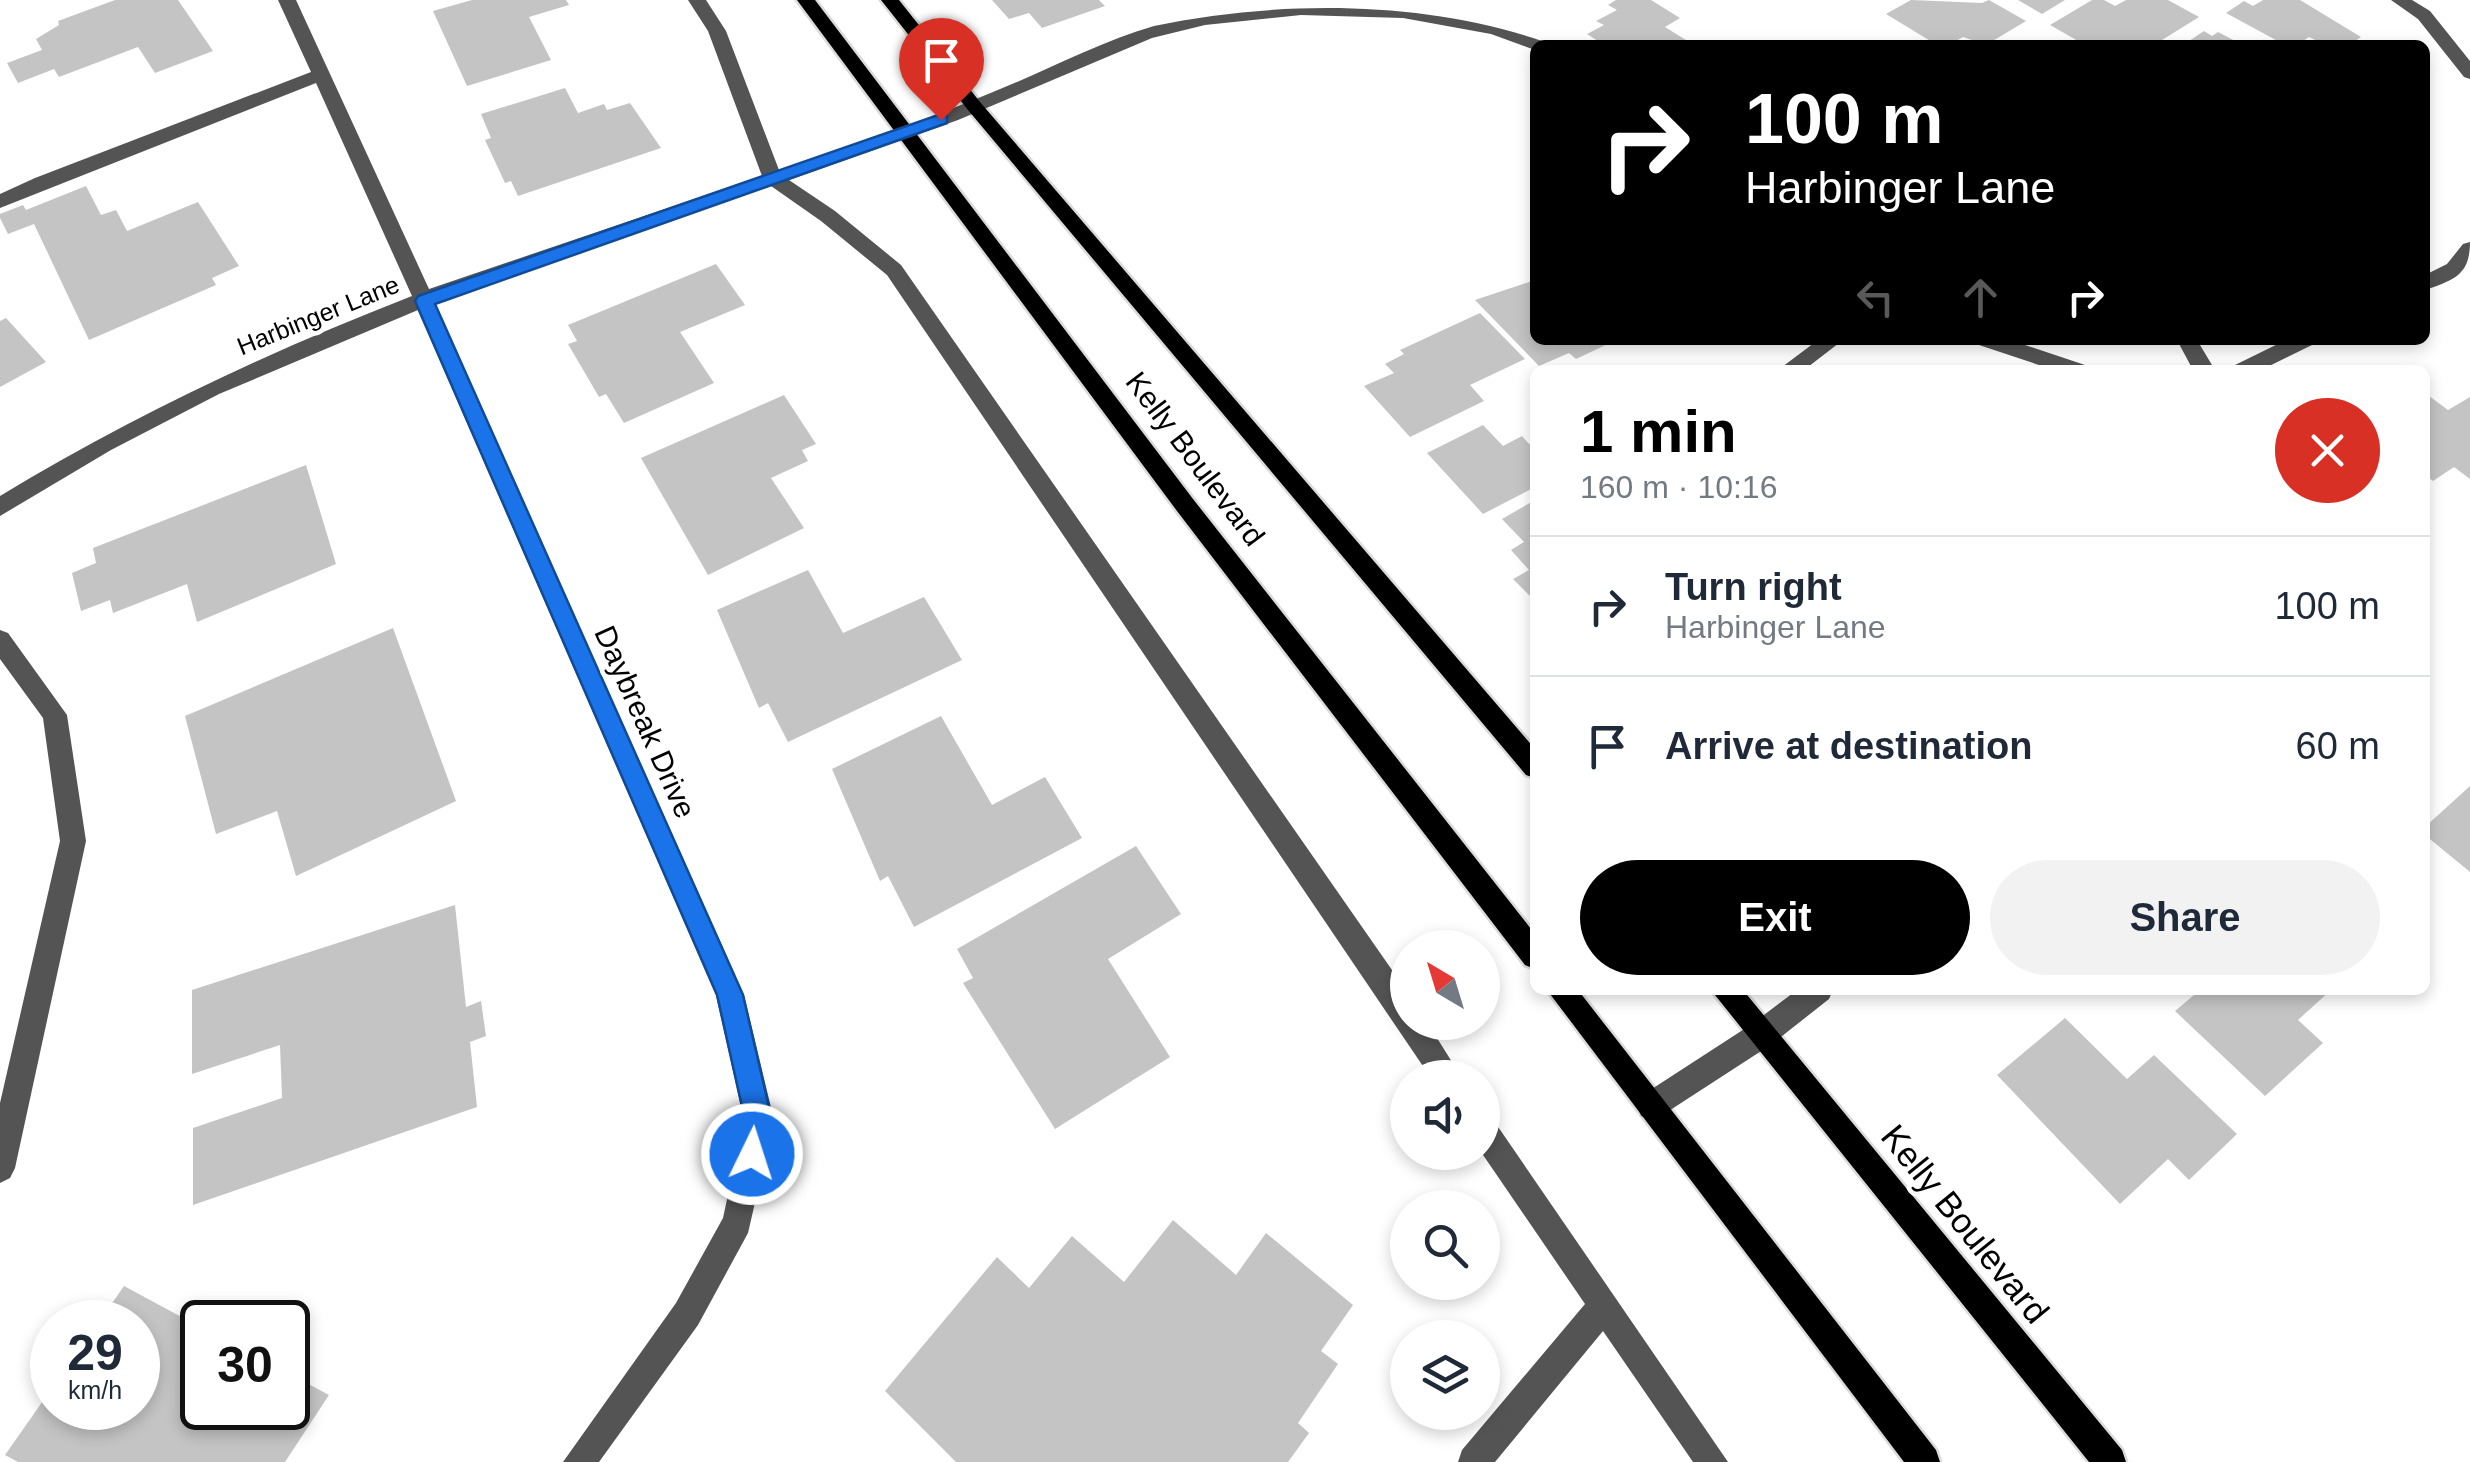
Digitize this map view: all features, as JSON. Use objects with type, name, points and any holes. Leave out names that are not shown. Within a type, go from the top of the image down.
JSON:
[{"type":"main road","name":"Kelly Boulevard","points":[[806,0],[1185,505],[1530,950]]},
{"type":"main road","name":"Kelly Boulevard","points":[[890,0],[974,106],[1530,761]]},
{"type":"main road","points":[[1565,995],[1924,1462]]},
{"type":"main road","name":"Kelly Boulevard","points":[[1729,995],[2110,1462]]},
{"type":"street","name":"Daybreak Drive","points":[[287,0],[730,995],[759,1120],[737,1222],[687,1314],[579,1462]]},
{"type":"street","points":[[697,0],[717,31],[773,179],[894,270],[1390,992]]},
{"type":"street","points":[[2400,0],[2424,15],[2470,73]]},
{"type":"street","name":"Harbinger Lane","points":[[0,508],[71,459],[333,335],[908,133],[1162,29],[1268,6],[1326,8],[1470,22],[1530,43]]},
{"type":"street","points":[[0,202],[42,182],[319,75]]},
{"type":"street","points":[[2430,281],[2454,270],[2470,249]]},
{"type":"street","points":[[1796,365],[1826,345]]},
{"type":"street","points":[[2001,345],[2063,365]]},
{"type":"street","points":[[2252,365],[2294,345]]},
{"type":"street","points":[[0,640],[55,715],[73,840],[0,1168]]},
{"type":"street","points":[[1651,1106],[1762,1034],[1813,995]]},
{"type":"street","points":[[1500,1154],[1712,1462]]},
{"type":"street","points":[[1474,1462],[1604,1305]]},
{"type":"building","points":[[115,0],[178,0],[213,51],[155,73],[138,47],[59,77],[54,69],[18,83],[7,63],[42,50],[36,39],[59,25],[58,21]]},
{"type":"building","points":[[472,0],[566,0],[569,5],[529,17],[551,60],[467,86],[433,11]]},
{"type":"building","points":[[992,0],[1099,0],[1105,6],[1042,28],[1029,13],[1009,19]]},
{"type":"building","points":[[1616,0],[1651,0],[1680,18],[1665,27],[1686,40],[1596,40],[1587,34],[1604,25],[1596,21],[1617,10],[1608,5]]},
{"type":"building","points":[[1911,0],[1989,0],[2026,21],[1994,40],[1929,40],[1886,14]]},
{"type":"building","points":[[2018,0],[2065,0],[2042,14]]},
{"type":"building","points":[[2092,0],[2104,0],[2115,6],[2126,0],[2168,0],[2199,17],[2162,40],[2076,40],[2050,25]]},
{"type":"building","points":[[2263,0],[2300,0],[2361,37],[2276,40],[2226,13],[2244,1],[2253,6]]},
{"type":"building","points":[[2204,31],[2212,36],[2218,32],[2233,40],[2190,40]]},
{"type":"building","points":[[565,88],[578,113],[604,104],[607,110],[630,103],[661,148],[518,196],[511,181],[505,183],[485,140],[491,138],[481,114]]},
{"type":"building","points":[[86,186],[101,215],[116,210],[127,231],[198,202],[239,266],[212,278],[216,285],[89,340],[34,224],[8,234],[0,218],[0,214],[23,205],[26,210]]},
{"type":"building","points":[[716,264],[745,305],[680,332],[714,383],[624,423],[606,394],[599,397],[568,344],[577,341],[568,325]]},
{"type":"building","points":[[1530,282],[1530,345],[1606,345],[1576,359],[1569,353],[1538,365],[1475,300]]},
{"type":"building","points":[[1480,313],[1525,359],[1470,385],[1484,401],[1410,437],[1364,386],[1394,373],[1385,364],[1404,354],[1400,350]]},
{"type":"building","points":[[6,318],[46,362],[0,387],[0,321]]},
{"type":"building","points":[[784,395],[816,444],[802,450],[808,461],[771,478],[804,528],[708,575],[641,458]]},
{"type":"building","points":[[2430,397],[2448,410],[2470,397],[2470,479],[2454,467],[2433,481]]},
{"type":"building","points":[[1483,425],[1503,446],[1522,436],[1530,444],[1530,490],[1483,514],[1427,453]]},
{"type":"building","points":[[306,465],[336,564],[197,622],[187,584],[113,613],[110,600],[81,611],[72,573],[96,563],[93,548]]},
{"type":"building","points":[[1530,503],[1530,596],[1513,579],[1529,570],[1511,550],[1524,542],[1502,519]]},
{"type":"building","points":[[808,570],[843,633],[924,597],[962,660],[788,742],[768,703],[759,708],[717,610]]},
{"type":"building","points":[[393,628],[456,801],[296,876],[277,811],[216,834],[185,716]]},
{"type":"building","points":[[941,716],[992,805],[1045,777],[1082,838],[914,927],[888,876],[880,881],[832,769]]},
{"type":"building","points":[[2470,786],[2470,872],[2430,839],[2430,822]]},
{"type":"building","points":[[1136,846],[1181,914],[1108,959],[1170,1057],[1055,1129],[963,983],[973,978],[957,949]]},
{"type":"building","points":[[455,905],[466,1007],[481,1001],[486,1036],[470,1042],[477,1107],[193,1205],[193,1128],[282,1098],[280,1045],[192,1074],[192,990]]},
{"type":"building","points":[[2194,995],[2326,995],[2298,1020],[2323,1043],[2265,1096],[2175,1011]]},
{"type":"building","points":[[2065,1018],[2127,1079],[2154,1055],[2237,1134],[2189,1180],[2168,1159],[2120,1204],[1997,1075]]},
{"type":"building","points":[[1173,1220],[1236,1275],[1266,1233],[1353,1305],[1321,1351],[1338,1364],[1298,1423],[1309,1433],[1288,1462],[956,1462],[885,1391],[997,1257],[1029,1288],[1072,1236],[1124,1282]]},
{"type":"building","points":[[124,1286],[150,1300],[114,1300]]},
{"type":"building","points":[[160,1305],[180,1316],[180,1430],[306,1430],[285,1462],[18,1462],[5,1455],[30,1419],[30,1430],[160,1430]]},
{"type":"building","points":[[310,1385],[329,1395],[310,1424]]},
{"type":"route","points":[[752,1154],[759,1120],[730,995],[424,301],[941,120]]}]
